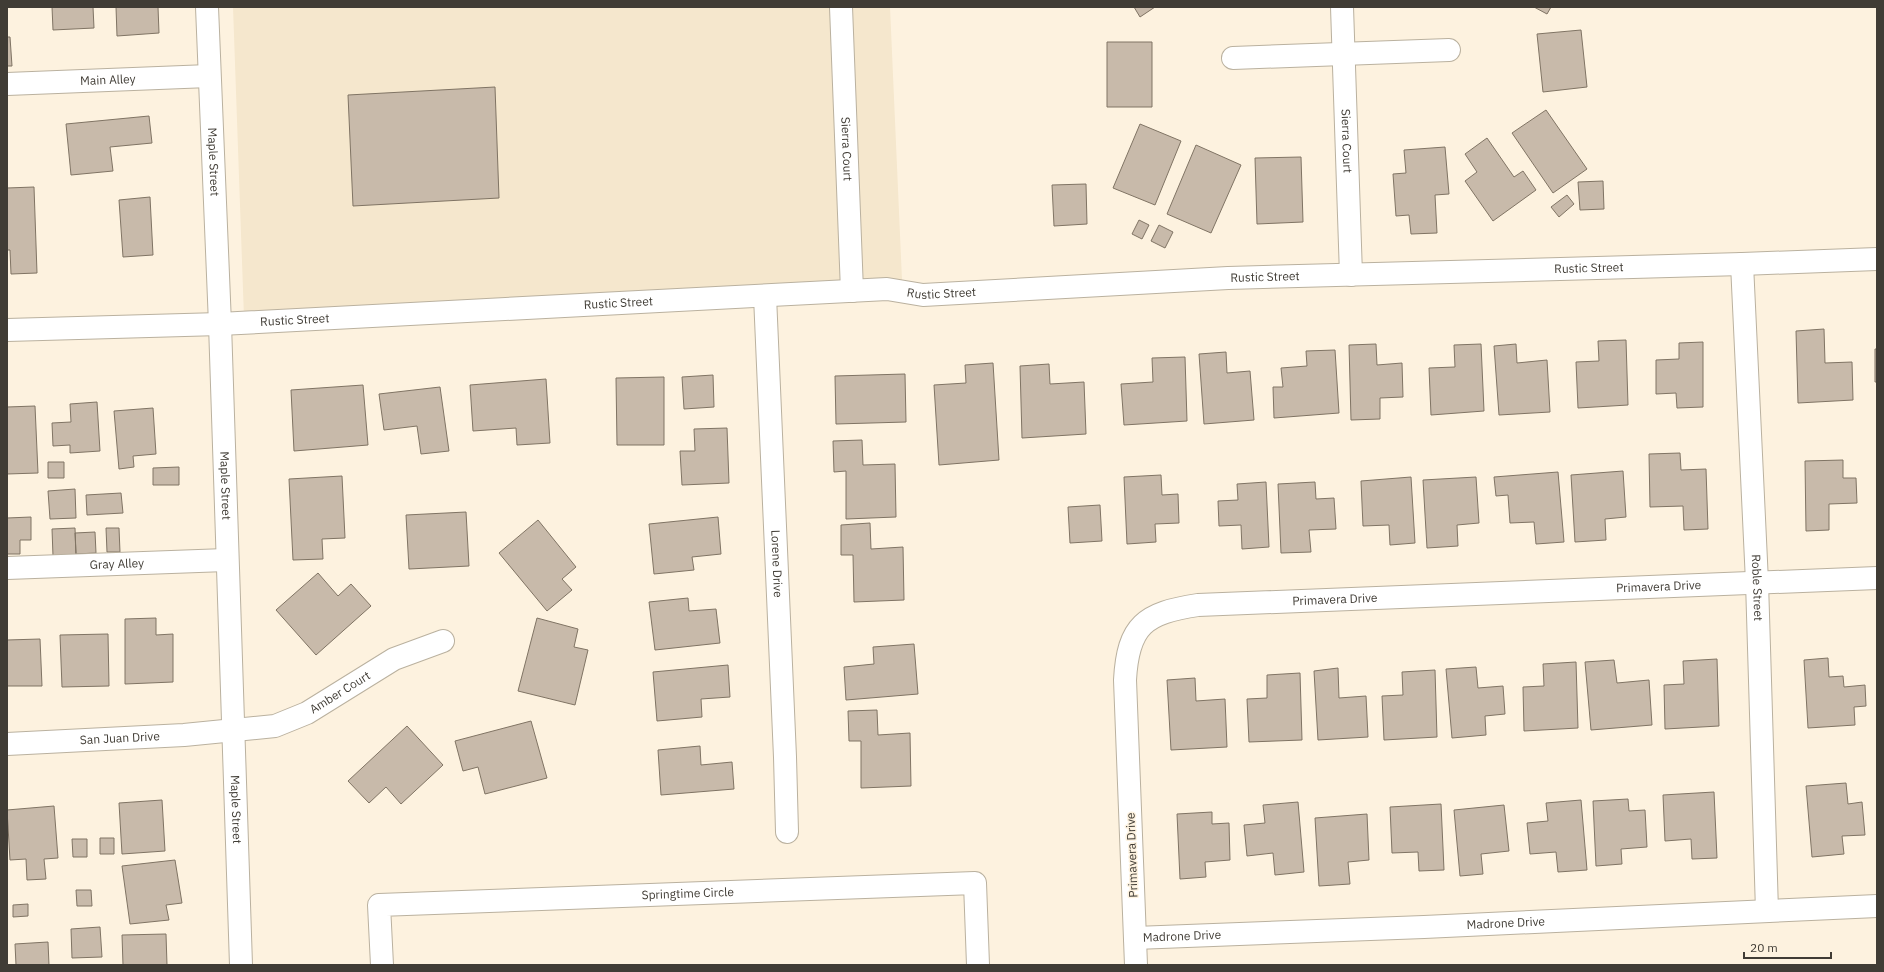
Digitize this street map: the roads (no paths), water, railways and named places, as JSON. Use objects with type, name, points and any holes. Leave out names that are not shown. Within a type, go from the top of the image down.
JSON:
[{"type":"street","name":"Maple Street","points":[[207,7],[220,324],[226,560],[241,965]]},
{"type":"street","name":"Sierra Court","points":[[841,7],[852,291]]},
{"type":"street","name":"Sierra Court","points":[[1342,7],[1351,275]]},
{"type":"street","points":[[1233,58],[1449,50]]},
{"type":"street","name":"Main Alley","points":[[7,84],[209,76]]},
{"type":"street","name":"Rustic Street","points":[[7,330],[220,324],[887,289],[923,295],[1228,278],[1877,259]]},
{"type":"street","name":"Roble Street","points":[[1742,264],[1757,582],[1767,910]]},
{"type":"street","name":"Lorene Drive","points":[[765,296],[787,832]]},
{"type":"street","name":"Gray Alley","points":[[7,568],[226,560]]},
{"type":"street","name":"Primavera Drive","points":[[1136,965],[1125,680],[1126,658],[1132,640],[1142,625],[1159,613],[1173,608],[1198,605],[1877,578]]},
{"type":"street","name":"Amber Court","points":[[233,730],[275,726],[307,713],[394,659],[443,641]]},
{"type":"street","name":"San Juan Drive","points":[[7,744],[233,730]]},
{"type":"street","name":"Springtime Circle","points":[[382,965],[380,905],[975,883],[978,965]]},
{"type":"street","name":"Madrone Drive","points":[[1135,938],[1424,927],[1877,906]]}]
